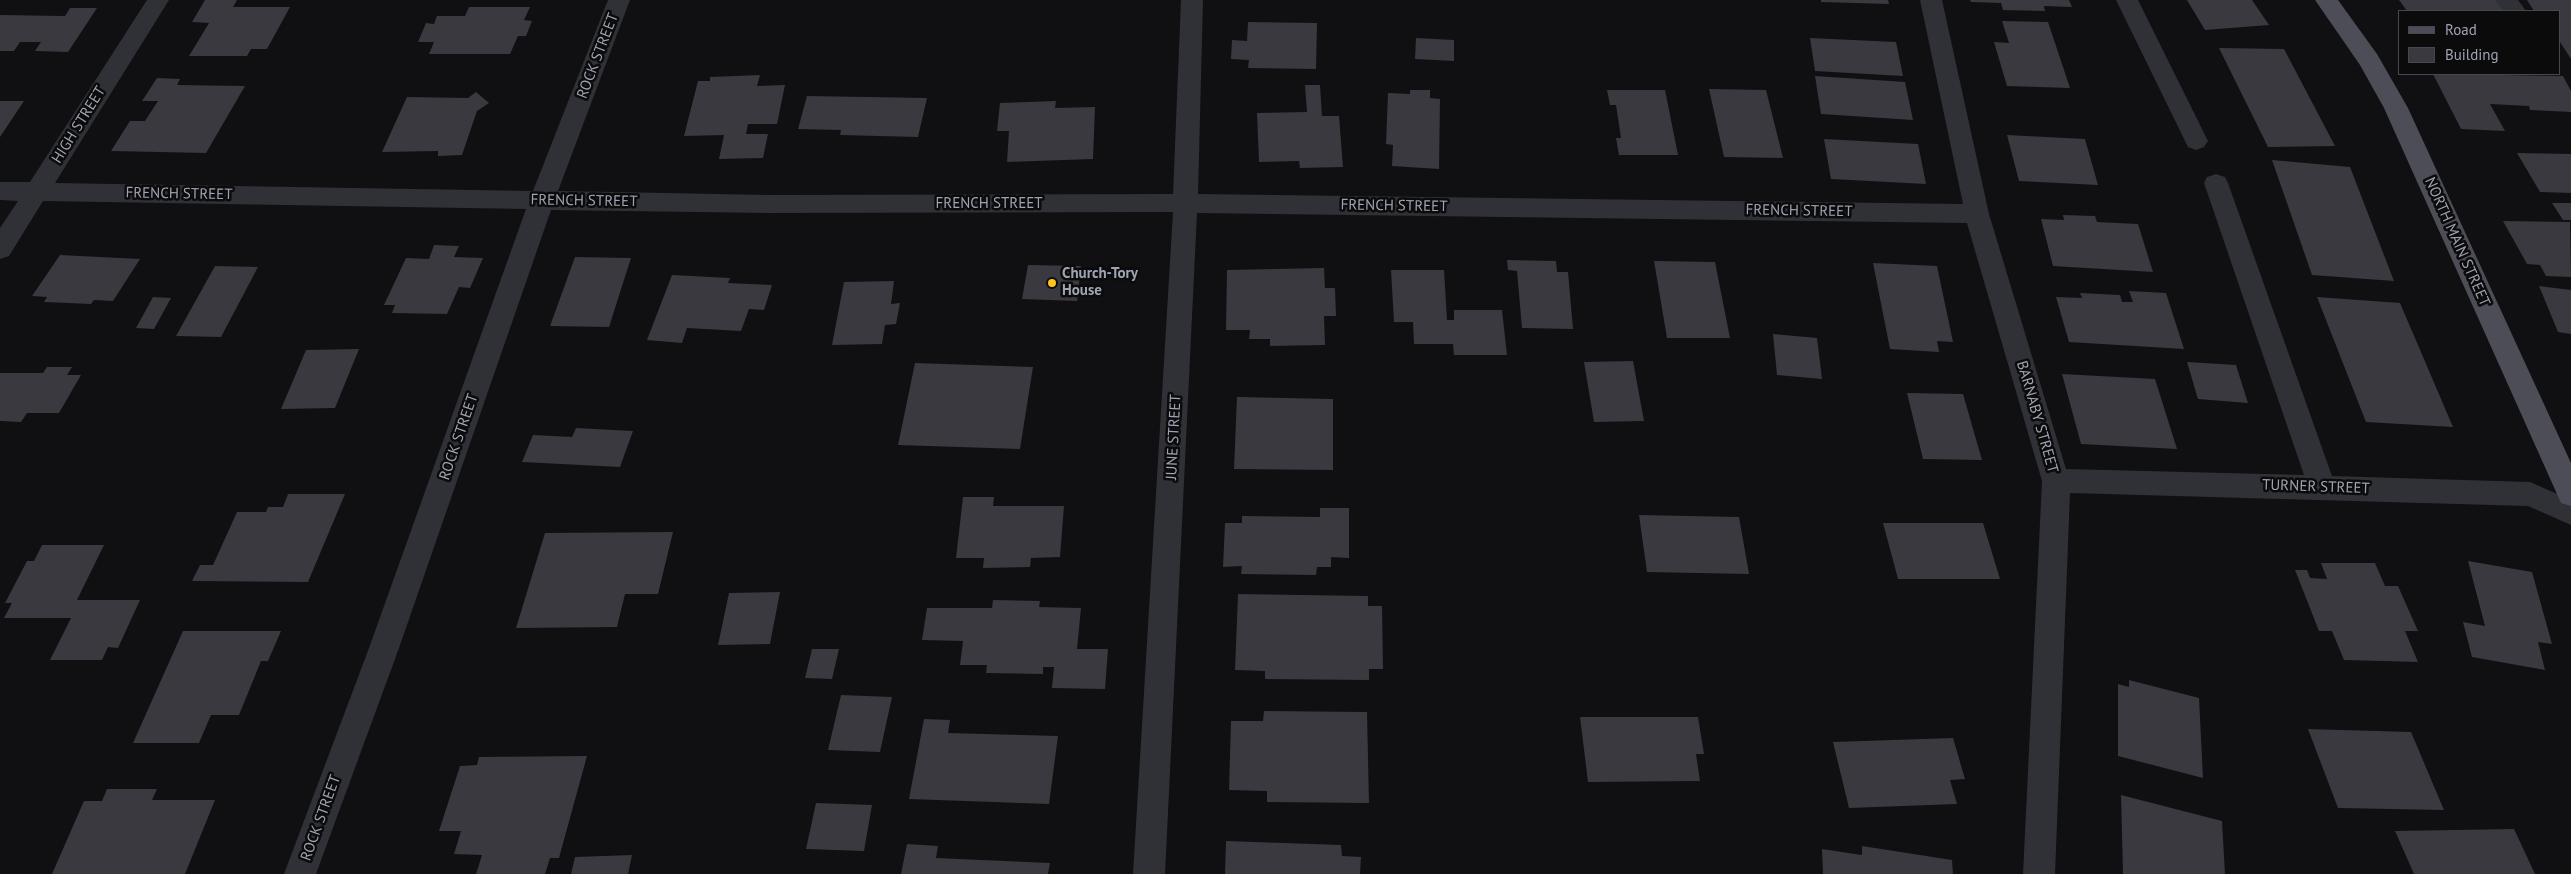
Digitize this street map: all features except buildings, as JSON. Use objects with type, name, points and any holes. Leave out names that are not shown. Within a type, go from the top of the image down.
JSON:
[{"type":"main road","name":"NORTH MAIN STREET","points":[[2326,0],[2369,60],[2396,108],[2571,494]]},
{"type":"street","name":"HIGH STREET","points":[[0,249],[158,0]]},
{"type":"street","name":"ROCK STREET","points":[[300,874],[388,638],[542,200],[619,0]]},
{"type":"street","name":"JUNE STREET","points":[[1149,874],[1162,661],[1185,203],[1192,0]]},
{"type":"street","name":"BARNABY STREET","points":[[1931,0],[1977,214],[2056,481],[2039,874]]},
{"type":"street","points":[[2127,0],[2196,141]]},
{"type":"street","points":[[2216,183],[2322,487]]},
{"type":"street","name":"FRENCH STREET","points":[[0,191],[769,204],[1185,203],[1977,214]]},
{"type":"street","name":"TURNER STREET","points":[[2056,481],[2117,481],[2530,494],[2571,513]]},
{"type":"place","name":"Church-Tory House","points":[[1052,283]]}]
